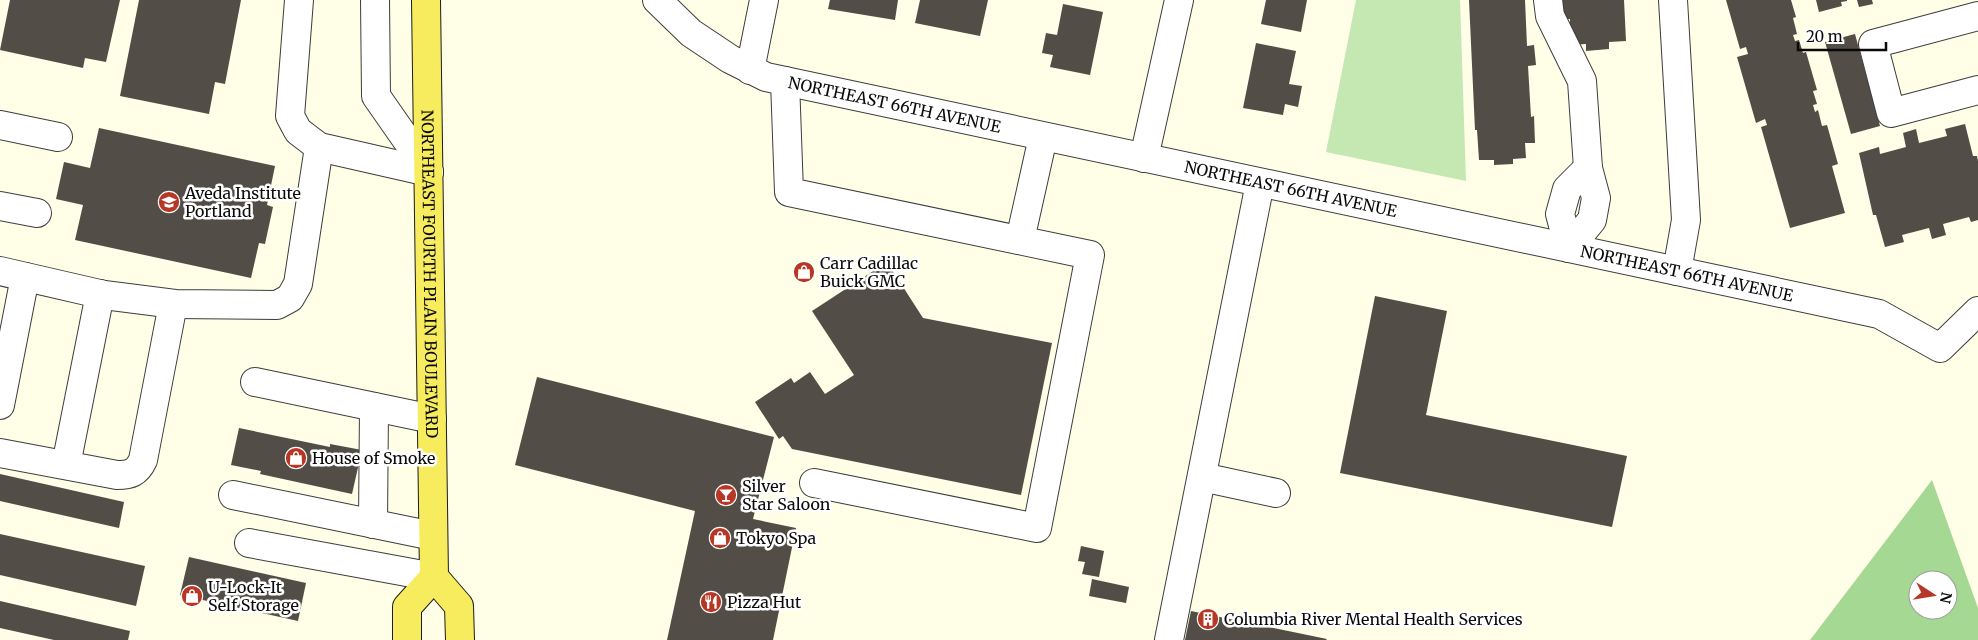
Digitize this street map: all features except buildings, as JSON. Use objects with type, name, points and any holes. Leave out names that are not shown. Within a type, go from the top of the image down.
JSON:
[{"type":"main road","name":"NORTHEAST FOURTH PLAIN BOULEVARD","points":[[426,0],[434,577]]},
{"type":"main road","points":[[407,640],[407,607],[434,577],[459,606],[460,640]]},
{"type":"street","points":[[299,0],[290,116],[298,131],[319,147],[429,172]]},
{"type":"street","points":[[375,0],[376,96],[429,172]]},
{"type":"street","name":"NORTHEAST 66TH AVENUE","points":[[656,0],[691,33],[730,59],[766,78],[1879,314],[1940,348],[1978,311]]},
{"type":"street","points":[[750,70],[764,0]]},
{"type":"street","points":[[1144,158],[1179,0]]},
{"type":"street","points":[[1548,0],[1550,16],[1582,81],[1588,168],[1596,198],[1592,220],[1569,248]]},
{"type":"street","points":[[1674,0],[1686,220],[1677,271]]},
{"type":"street","points":[[1978,16],[1873,44],[1891,113],[1978,90]]},
{"type":"street","points":[[785,81],[789,192],[1090,255],[1036,528],[814,483]]},
{"type":"street","points":[[0,125],[58,137]]},
{"type":"street","points":[[1020,240],[1043,137]]},
{"type":"street","points":[[0,405],[12,274],[100,294],[173,304],[277,306],[290,298],[297,289],[300,276],[319,147]]},
{"type":"street","points":[[1169,640],[1260,183]]},
{"type":"street","points":[[0,206],[37,213]]},
{"type":"street","points":[[66,466],[100,294]]},
{"type":"street","points":[[0,453],[117,475],[128,475],[134,472],[140,466],[142,460],[173,304]]},
{"type":"street","points":[[255,382],[432,419]]},
{"type":"street","points":[[373,524],[374,407]]},
{"type":"street","points":[[1202,477],[1276,493]]},
{"type":"street","points":[[233,495],[434,536]]},
{"type":"street","points":[[249,542],[434,577]]},
{"type":"green space","points":[[1356,0],[1460,0],[1466,181],[1326,152]]},
{"type":"green space","points":[[1932,480],[1978,608],[1978,640],[1810,640]]},
{"type":"place","name":"Aveda Institute Portland","points":[[169,202]]},
{"type":"place","name":"Carr Cadillac Buick GMC","points":[[804,272]]},
{"type":"place","name":"House of Smoke","points":[[296,458]]},
{"type":"place","name":"Silver Star Saloon","points":[[726,495]]},
{"type":"place","name":"Tokyo Spa","points":[[720,538]]},
{"type":"place","name":"U-Lock-It Self Storage","points":[[192,596]]},
{"type":"place","name":"Pizza Hut","points":[[711,602]]},
{"type":"place","name":"Columbia River Mental Health Services","points":[[1208,619]]}]
